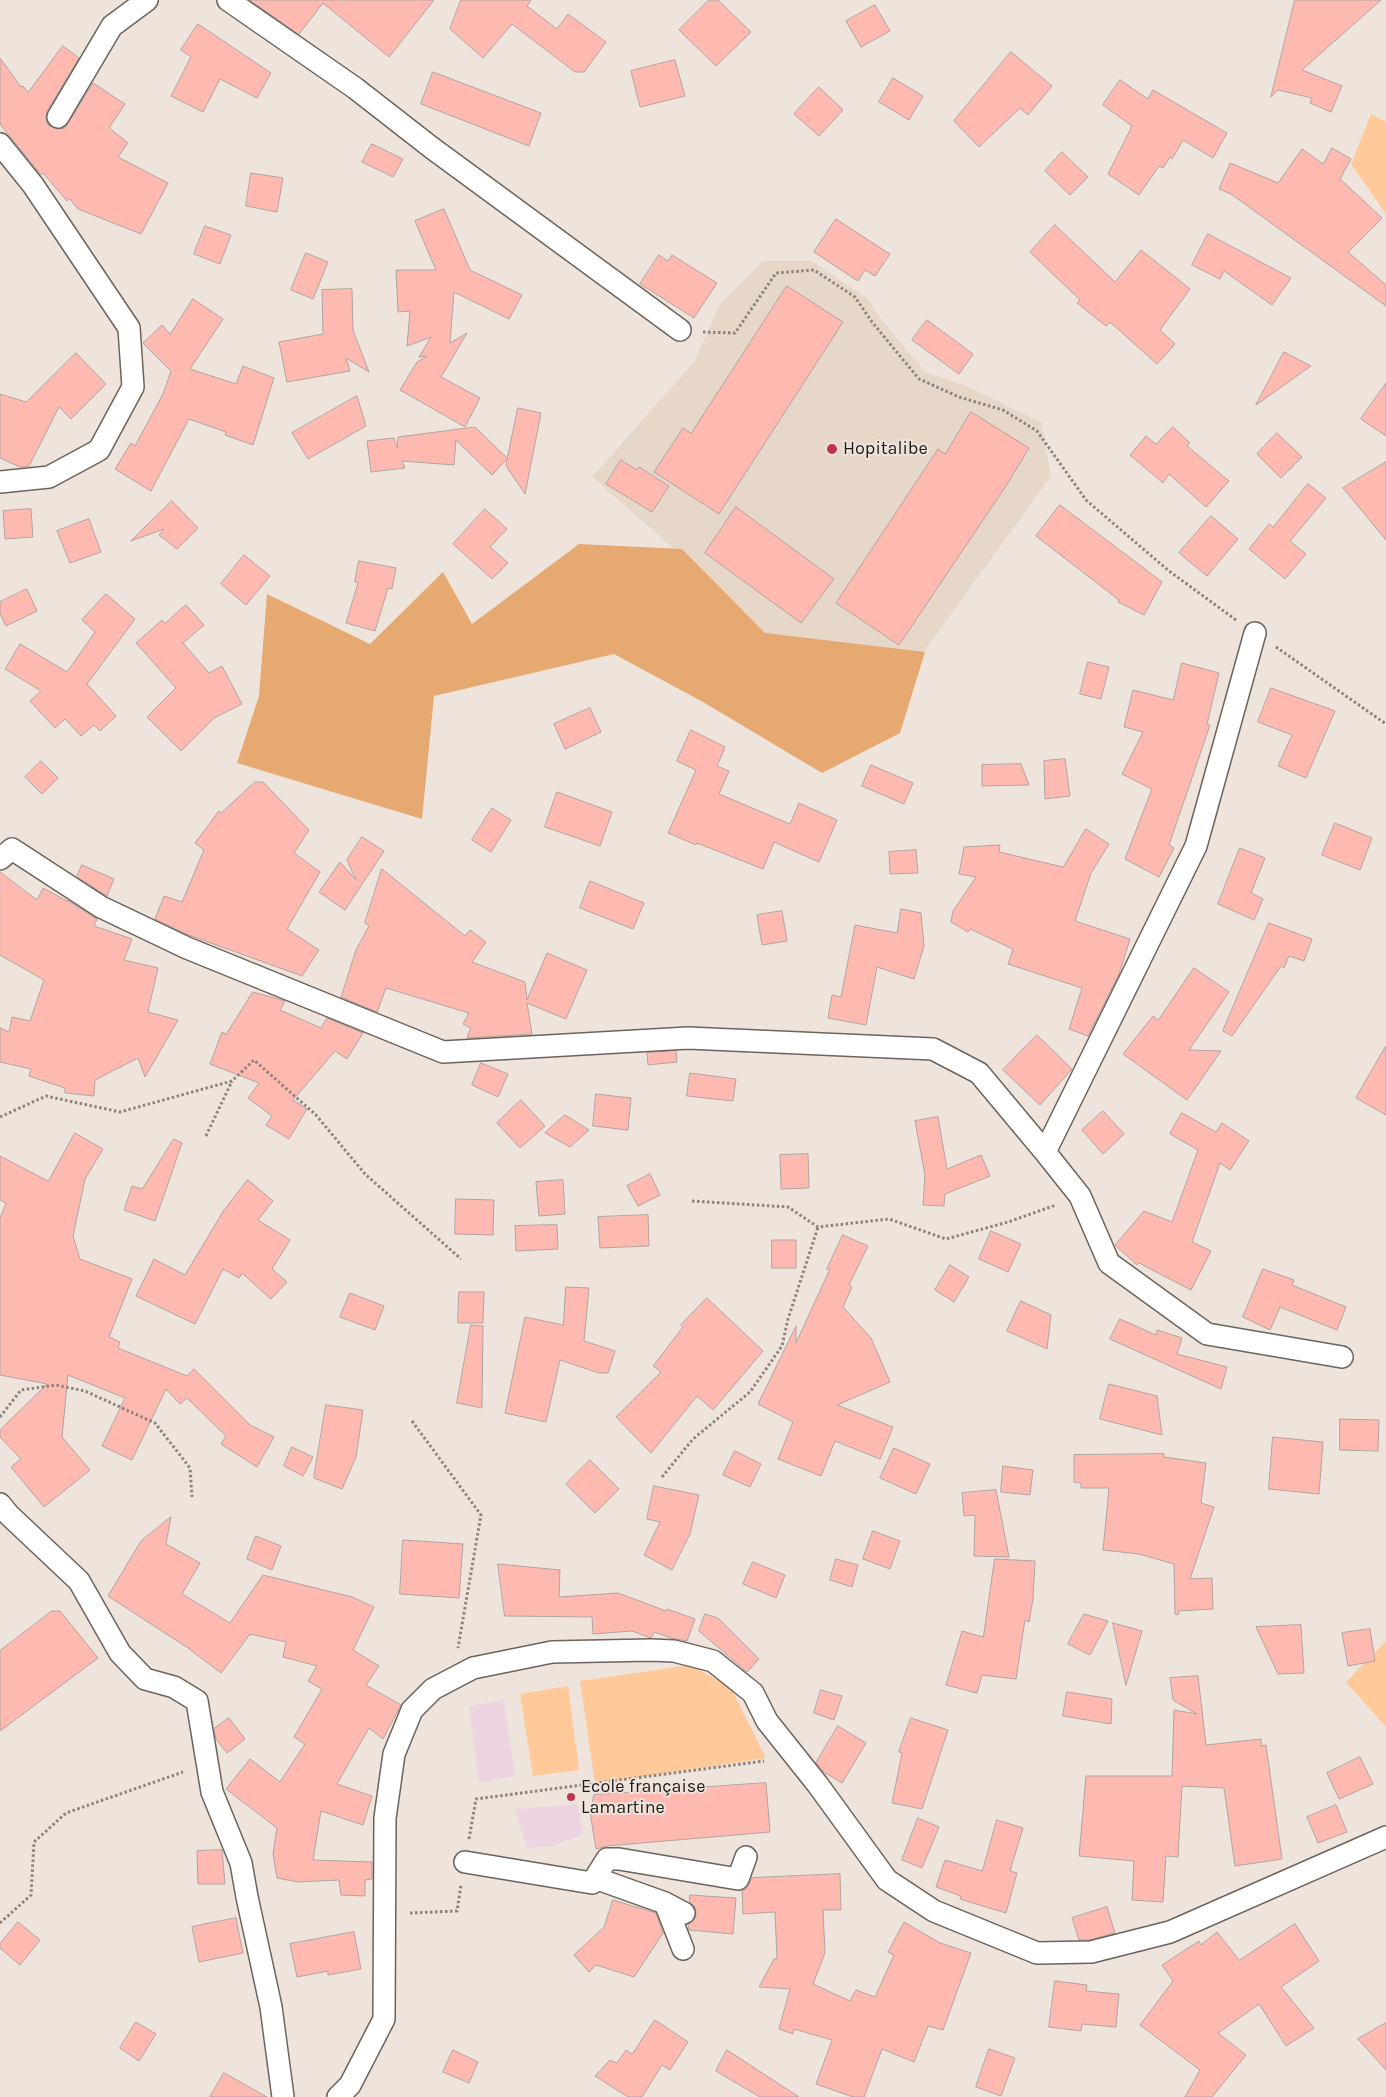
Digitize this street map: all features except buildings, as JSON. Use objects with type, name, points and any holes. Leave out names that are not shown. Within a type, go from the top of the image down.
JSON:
[{"type":"street","points":[[58,117],[112,26],[147,0]]},
{"type":"street","points":[[228,0],[354,88],[432,148],[680,330]]},
{"type":"street","points":[[0,144],[33,185],[128,328],[133,386],[99,450],[49,477],[0,482]]},
{"type":"street","points":[[1045,1152],[1196,846],[1255,633]]},
{"type":"street","points":[[0,859],[12,849],[101,906],[187,948],[443,1052],[688,1038],[933,1049],[979,1073],[1045,1152],[1080,1196],[1108,1263],[1207,1334],[1342,1356]]},
{"type":"street","points":[[0,1504],[9,1515],[78,1580],[120,1653],[145,1678],[174,1687],[197,1701],[212,1792],[242,1863],[247,1896],[271,2007],[283,2097]]},
{"type":"street","points":[[338,2097],[350,2085],[384,2019],[385,1818],[394,1754],[412,1710],[433,1689],[473,1668],[552,1652],[674,1651],[713,1661],[753,1693],[767,1721],[818,1785],[887,1880],[934,1911],[1037,1953],[1091,1952],[1170,1932],[1330,1862],[1366,1844],[1386,1837]]},
{"type":"street","points":[[465,1862],[592,1883],[608,1859],[618,1859],[738,1879],[746,1857]]},
{"type":"street","points":[[595,1878],[665,1903],[684,1913]]},
{"type":"street","points":[[665,1903],[683,1949]]},
{"type":"path","points":[[680,330],[735,333],[776,273],[814,270],[855,297],[872,322],[919,379],[959,397],[1003,410],[1037,431],[1086,500],[1169,572],[1202,597],[1386,724]]},
{"type":"path","points":[[206,1136],[232,1081],[254,1060],[316,1115],[365,1174],[461,1260]]},
{"type":"path","points":[[0,1117],[46,1096],[120,1112],[232,1081]]},
{"type":"path","points":[[692,1201],[788,1207],[818,1227],[888,1219],[946,1239],[1008,1222],[1080,1196]]},
{"type":"path","points":[[662,1477],[693,1439],[750,1392],[782,1346],[788,1319],[818,1227]]},
{"type":"path","points":[[0,1417],[21,1390],[56,1385],[85,1391],[155,1423],[190,1468],[192,1496]]},
{"type":"path","points":[[412,1422],[481,1515],[458,1647],[462,1673]]},
{"type":"path","points":[[386,1915],[457,1911],[476,1799],[764,1761]]},
{"type":"path","points":[[0,1923],[30,1895],[34,1842],[66,1813],[207,1764]]},
{"type":"shaded area","points":[[1371,114],[1386,122],[1386,214],[1351,164]]},
{"type":"shaded area","name":"Hopitalibe","points":[[763,261],[812,261],[868,299],[878,315],[925,372],[966,386],[1041,422],[1051,476],[907,675],[784,653],[686,559],[592,477],[695,361],[719,305]]},
{"type":"shaded area","points":[[579,544],[682,549],[765,633],[925,652],[900,733],[822,773],[703,702],[614,654],[434,696],[422,819],[237,763],[259,696],[267,594],[370,644],[443,572],[472,624]]},
{"type":"shaded area","points":[[1386,1641],[1386,1727],[1346,1682]]},
{"type":"shaded area","points":[[691,1665],[731,1688],[766,1758],[595,1784],[580,1681]]},
{"type":"shaded area","points":[[568,1686],[579,1770],[533,1776],[520,1694]]},
{"type":"shaded area","points":[[504,1700],[515,1776],[479,1783],[469,1706]]},
{"type":"shaded area","points":[[578,1804],[583,1834],[553,1846],[527,1848],[514,1809]]},
{"type":"place","name":"Hopitalibe","points":[[832,449]]},
{"type":"place","name":"Ecole française Lamartine","points":[[571,1797]]}]
